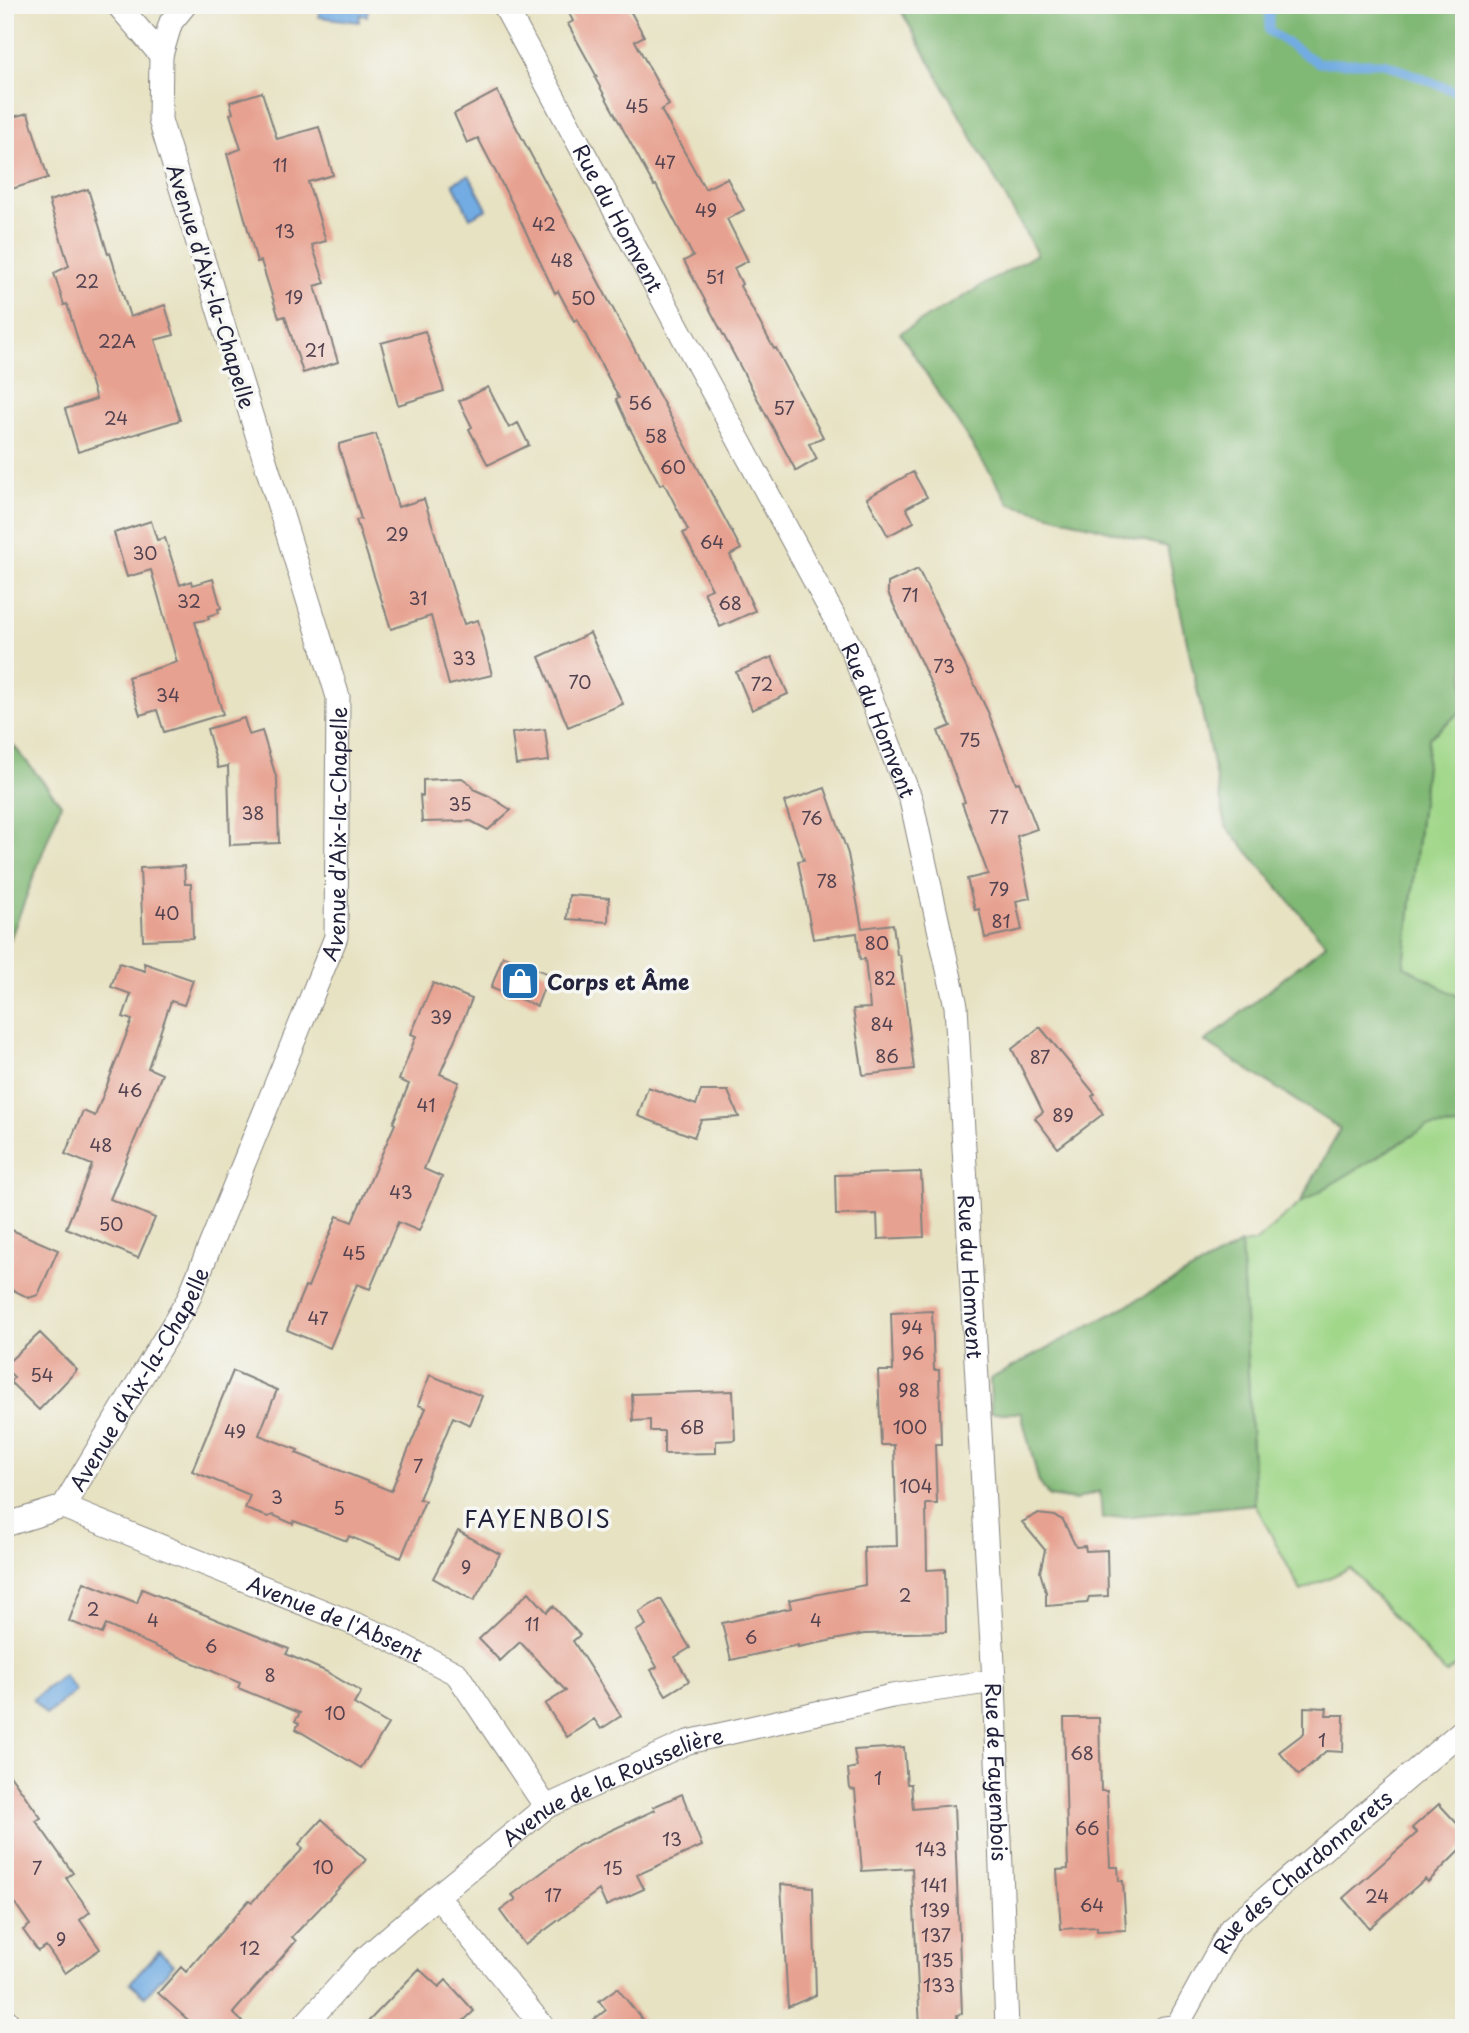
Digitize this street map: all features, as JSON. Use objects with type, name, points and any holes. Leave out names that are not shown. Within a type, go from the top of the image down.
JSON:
[{"type":"street","points":[[118,5],[161,55]]},
{"type":"street","name":"Avenue d'Aix-la-Chapelle","points":[[63,1507],[188,1300],[336,937],[338,697],[160,120],[161,55],[171,22],[185,5]]},
{"type":"street","name":"Rue du Homvent","points":[[504,5],[852,650],[911,800],[956,1006],[985,1517]]},
{"type":"street","points":[[5,1525],[63,1507]]},
{"type":"street","name":"Avenue de l'Absent","points":[[63,1507],[382,1635],[457,1674],[546,1807]]},
{"type":"street","name":"Rue de Fayembois","points":[[985,1517],[1007,2028]]},
{"type":"street","name":"Avenue de la Rousselière","points":[[303,2028],[363,1960],[546,1807],[688,1742],[892,1696],[993,1681]]},
{"type":"street","name":"Rue des Chardonnerets","points":[[1164,2028],[1177,2026],[1231,1928],[1463,1725]]},
{"type":"street","points":[[437,1896],[544,2028]]},
{"type":"street","points":[[5,2019],[12,2028]]},
{"type":"green space","points":[[898,5],[1464,5],[1464,709],[1429,738],[1404,966],[1464,1000],[1464,1126],[1427,1127],[1300,1203],[1340,1129],[1205,1042],[1326,944],[1226,826],[1167,547],[1010,504],[900,333],[1037,254]]},
{"type":"green space","points":[[1464,709],[1464,1000],[1404,966],[1429,738]]},
{"type":"green space","points":[[5,735],[61,804],[5,953]]},
{"type":"green space","points":[[1464,1126],[1464,1658],[1446,1674],[1350,1568],[1301,1591],[1255,1504],[1241,1244],[1255,1242],[1300,1203],[1427,1127]]},
{"type":"green space","points":[[1241,1244],[1255,1504],[1102,1519],[1100,1491],[1075,1500],[1049,1496],[1039,1482],[1021,1413],[991,1413],[990,1379]]},
{"type":"water","points":[[321,5],[368,6],[367,16],[360,15],[359,22],[319,17]]},
{"type":"water","points":[[469,175],[487,209],[470,218],[453,183]]},
{"type":"water","points":[[64,1675],[76,1691],[46,1715],[33,1699]]},
{"type":"water","points":[[159,1951],[174,1964],[145,1996],[130,1983]]},
{"type":"building","points":[[565,5],[627,5],[644,36],[635,41],[669,105],[661,110],[705,189],[727,178],[744,210],[727,219],[748,261],[734,268],[742,284],[740,286],[823,437],[809,444],[817,459],[796,471],[684,261],[693,256],[595,78],[597,77],[568,24],[573,21]]},
{"type":"building","points":[[497,91],[741,549],[730,555],[755,611],[720,627],[704,592],[712,589],[683,533],[688,530],[664,483],[660,485],[627,423],[616,399],[619,398],[577,319],[574,321],[558,291],[555,293],[478,138],[467,143],[454,114]]},
{"type":"building","points":[[262,92],[277,139],[319,127],[333,175],[308,182],[326,241],[312,245],[325,283],[315,286],[338,362],[303,373],[285,316],[279,318],[261,261],[257,262],[227,154],[241,149],[230,114],[233,113],[230,102]]},
{"type":"building","points":[[28,113],[48,178],[5,191],[5,119]]},
{"type":"building","points":[[88,189],[130,317],[165,305],[174,335],[155,340],[180,420],[78,452],[65,409],[96,399],[67,304],[64,305],[54,273],[69,266],[49,201]]},
{"type":"building","points":[[425,331],[444,391],[398,405],[381,343]]},
{"type":"building","points":[[488,387],[509,428],[518,423],[529,445],[488,465],[469,429],[472,427],[459,401]]},
{"type":"building","points":[[376,434],[398,507],[424,499],[464,624],[478,620],[492,675],[449,685],[431,616],[391,629],[356,520],[361,519],[339,448],[339,444]]},
{"type":"building","points":[[913,472],[927,497],[906,508],[914,522],[888,536],[867,498]]},
{"type":"building","points":[[151,521],[157,540],[165,538],[180,585],[191,581],[192,585],[213,579],[221,608],[218,609],[219,613],[208,616],[209,619],[195,622],[223,714],[164,732],[157,710],[140,715],[128,677],[177,662],[151,570],[127,577],[114,533]]},
{"type":"building","points":[[918,569],[988,712],[1037,829],[1017,836],[1030,898],[1016,901],[1022,930],[985,938],[979,909],[975,910],[967,879],[988,874],[938,731],[951,726],[888,593],[888,583]]},
{"type":"building","points":[[590,633],[623,704],[568,727],[539,657]]},
{"type":"building","points":[[772,657],[788,694],[752,710],[736,672]]},
{"type":"building","points":[[244,718],[249,735],[262,731],[277,780],[279,843],[230,845],[228,766],[218,768],[207,729]]},
{"type":"building","points":[[545,729],[549,761],[516,765],[512,733]]},
{"type":"building","points":[[462,778],[472,785],[473,789],[511,810],[488,830],[471,821],[422,822],[420,795],[423,796],[423,780]]},
{"type":"building","points":[[825,788],[848,854],[862,928],[893,924],[897,955],[900,955],[914,1069],[863,1075],[853,1009],[870,1008],[865,959],[860,960],[857,933],[813,939],[798,861],[804,860],[784,802]]},
{"type":"building","points":[[184,866],[185,884],[191,884],[193,938],[143,940],[140,868]]},
{"type":"building","points":[[569,895],[609,898],[608,922],[567,919]]},
{"type":"building","name":"Corps et Âme","points":[[503,956],[549,974],[537,1006],[491,988]]},
{"type":"building","points":[[119,963],[145,971],[144,963],[193,980],[184,1005],[171,1001],[148,1068],[162,1074],[110,1199],[155,1218],[138,1258],[66,1228],[92,1165],[65,1154],[83,1111],[95,1116],[132,1020],[123,1017],[131,994],[111,987]]},
{"type":"building","points":[[433,983],[472,999],[440,1074],[459,1082],[424,1169],[442,1177],[419,1231],[398,1222],[370,1289],[357,1284],[330,1348],[287,1330],[337,1216],[352,1222],[395,1124],[393,1123],[409,1084],[399,1080],[416,1036],[411,1034]]},
{"type":"building","points":[[1040,1027],[1095,1094],[1092,1096],[1103,1114],[1058,1148],[1035,1118],[1043,1112],[1012,1049]]},
{"type":"building","points":[[648,1087],[696,1105],[701,1091],[728,1091],[739,1117],[701,1120],[694,1137],[638,1116]]},
{"type":"building","points":[[921,1172],[924,1237],[878,1239],[877,1214],[836,1215],[835,1175]]},
{"type":"building","points":[[5,1227],[58,1250],[38,1295],[29,1298],[5,1286]]},
{"type":"building","points":[[932,1311],[934,1370],[939,1370],[941,1444],[935,1444],[937,1504],[926,1504],[927,1570],[945,1569],[946,1632],[864,1634],[731,1660],[722,1623],[791,1608],[789,1600],[865,1585],[864,1547],[897,1546],[894,1445],[881,1445],[878,1371],[893,1371],[891,1313]]},
{"type":"building","points":[[40,1333],[77,1370],[39,1410],[10,1382],[14,1377],[5,1365]]},
{"type":"building","points":[[233,1371],[277,1390],[259,1435],[298,1450],[296,1453],[391,1491],[426,1408],[418,1405],[430,1375],[482,1396],[470,1425],[453,1417],[419,1499],[425,1501],[401,1558],[349,1536],[347,1541],[294,1521],[293,1524],[273,1515],[268,1517],[245,1509],[250,1495],[192,1471]]},
{"type":"building","points":[[733,1391],[735,1440],[716,1441],[716,1453],[664,1454],[664,1431],[650,1431],[650,1420],[633,1421],[632,1394]]},
{"type":"building","points":[[1037,1514],[1063,1520],[1076,1547],[1085,1546],[1086,1551],[1107,1550],[1108,1596],[1089,1597],[1087,1603],[1046,1606],[1046,1592],[1040,1572],[1045,1550],[1022,1522]]},
{"type":"building","points":[[458,1531],[500,1554],[474,1601],[433,1578]]},
{"type":"building","points":[[84,1582],[137,1603],[142,1589],[289,1649],[286,1654],[325,1671],[361,1692],[354,1704],[388,1724],[361,1768],[296,1729],[299,1723],[295,1721],[300,1713],[238,1688],[240,1683],[106,1625],[102,1634],[69,1621]]},
{"type":"building","points":[[529,1592],[547,1612],[553,1606],[580,1635],[573,1641],[621,1716],[601,1729],[594,1719],[567,1737],[545,1704],[566,1691],[520,1642],[500,1661],[479,1639]]},
{"type":"building","points":[[661,1599],[690,1648],[675,1657],[689,1681],[666,1695],[651,1670],[657,1667],[636,1631],[646,1625],[639,1612]]},
{"type":"building","points":[[1304,1707],[1327,1708],[1326,1715],[1344,1715],[1343,1752],[1326,1751],[1299,1775],[1279,1752],[1304,1733]]},
{"type":"building","points":[[1064,1718],[1099,1718],[1101,1791],[1107,1791],[1110,1867],[1118,1867],[1119,1881],[1123,1881],[1126,1930],[1097,1931],[1097,1927],[1061,1929],[1057,1870],[1068,1869]]},
{"type":"building","points":[[904,1747],[907,1784],[911,1784],[913,1809],[954,1805],[962,2014],[957,2015],[957,2028],[920,2028],[912,1868],[862,1871],[855,1790],[850,1789],[848,1769],[857,1767],[854,1750]]},
{"type":"building","points":[[5,1768],[41,1818],[36,1821],[73,1873],[66,1878],[90,1912],[80,1920],[100,1949],[65,1973],[46,1946],[38,1951],[23,1930],[30,1925],[5,1889]]},
{"type":"building","points":[[682,1794],[702,1846],[637,1875],[644,1889],[606,1906],[599,1890],[525,1945],[500,1911],[516,1899],[512,1895],[577,1846],[655,1810],[653,1807]]},
{"type":"building","points":[[1439,1804],[1464,1831],[1464,1846],[1428,1882],[1425,1879],[1369,1928],[1343,1898],[1417,1833],[1412,1828]]},
{"type":"building","points":[[322,1819],[366,1860],[292,1937],[296,1941],[233,2013],[249,2028],[197,2028],[158,1993],[181,1967],[186,1972],[249,1900],[252,1902],[303,1849],[299,1844]]},
{"type":"building","points":[[781,1884],[813,1887],[816,1995],[788,2007]]},
{"type":"building","points":[[419,1969],[439,1987],[446,1980],[474,2011],[456,2028],[362,2028]]},
{"type":"building","points":[[617,1988],[649,2028],[583,2028],[606,2010],[599,2001]]},
{"type":"waterway","points":[[1269,5],[1269,31],[1318,63],[1384,63],[1464,95]]},
{"type":"place","name":"Corps et Âme","points":[[520,981]]},
{"type":"district","name":"FAYENBOIS","points":[[538,1518]]}]
